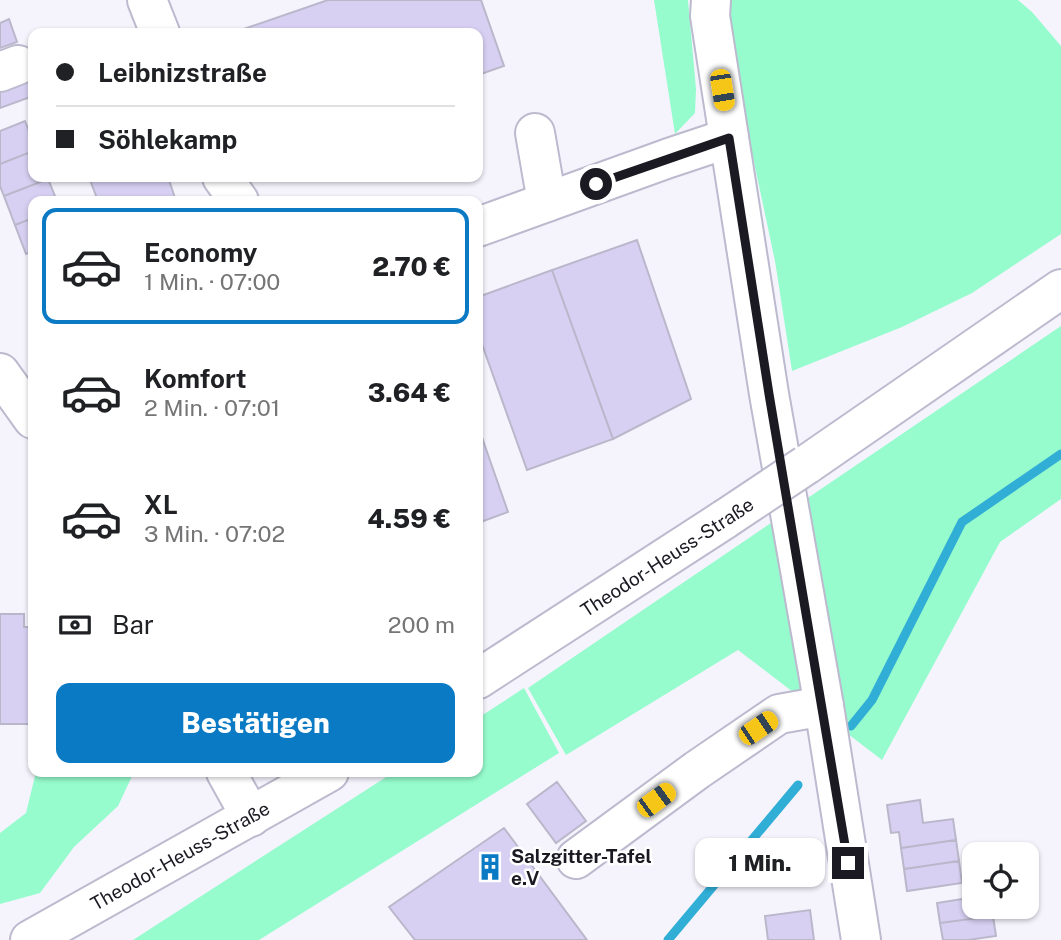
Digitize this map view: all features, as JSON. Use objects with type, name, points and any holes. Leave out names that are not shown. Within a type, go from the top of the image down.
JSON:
[{"type":"street","points":[[147,0],[158,28]]},
{"type":"street","points":[[711,0],[710,16],[769,394],[824,706],[861,940]]},
{"type":"street","points":[[535,133],[547,202]]},
{"type":"street","points":[[483,225],[729,138]]},
{"type":"street","name":"Theodor-Heuss-Straße","points":[[483,676],[806,465],[1061,289]]},
{"type":"street","points":[[0,373],[28,412]]},
{"type":"street","points":[[576,859],[779,714],[824,706]]},
{"type":"street","points":[[229,777],[251,817]]},
{"type":"street","name":"Theodor-Heuss-Straße","points":[[30,940],[251,817],[308,777]]},
{"type":"green space","points":[[654,0],[688,0],[696,89],[695,113],[675,134]]},
{"type":"green space","points":[[727,0],[1018,0],[1061,46],[1061,234],[972,293],[902,327],[792,371],[775,261],[731,54]]},
{"type":"green space","points":[[1061,326],[1061,499],[1000,542],[882,760],[738,650],[566,755],[528,688]]},
{"type":"green space","points":[[524,688],[559,753],[259,940],[133,940],[386,777],[483,777],[483,715]]},
{"type":"green space","points":[[35,777],[132,777],[118,806],[74,847],[40,893],[0,904],[0,833],[26,813]]},
{"type":"building","points":[[328,0],[481,0],[504,66],[483,73],[483,28],[247,28]]},
{"type":"building","points":[[9,19],[17,42],[0,48],[0,23]]},
{"type":"building","points":[[28,72],[28,98],[0,108],[0,83]]},
{"type":"building","points":[[25,121],[28,128],[28,153],[0,164],[0,131]]},
{"type":"building","points":[[28,153],[28,182],[40,182],[4,196],[0,186],[0,164]]},
{"type":"building","points":[[40,182],[49,182],[55,196],[28,196],[28,220],[15,225],[4,196]]},
{"type":"building","points":[[91,182],[170,182],[174,196],[96,196]]},
{"type":"building","points":[[28,220],[26,254],[15,225]]},
{"type":"building","points":[[637,240],[691,399],[613,439],[552,270]]},
{"type":"building","points":[[552,270],[613,439],[527,470],[483,347],[483,295]]},
{"type":"building","points":[[483,440],[508,512],[483,521]]},
{"type":"building","points":[[0,614],[24,614],[24,627],[28,627],[28,724],[0,724]]},
{"type":"building","points":[[557,782],[586,821],[556,843],[527,804]]},
{"type":"building","points":[[920,800],[923,823],[953,819],[956,840],[901,848],[899,832],[891,833],[887,805]]},
{"type":"building","name":"Salzgitter-Tafel e.V","points":[[504,828],[587,940],[415,940],[389,907]]},
{"type":"building","points":[[956,840],[959,861],[904,869],[901,848]]},
{"type":"building","points":[[959,861],[962,883],[907,891],[904,869]]},
{"type":"building","points":[[962,899],[962,919],[970,919],[940,923],[937,903]]},
{"type":"building","points":[[810,910],[814,940],[768,940],[765,916]]},
{"type":"building","points":[[993,919],[996,936],[943,940],[940,923]]},
{"type":"waterway","points":[[851,726],[872,700],[962,522],[1061,454]]},
{"type":"waterway","points":[[668,940],[798,785]]},
{"type":"place","name":"Salzgitter-Tafel e.V","points":[[490,867]]},
{"type":"route","points":[[596,184],[729,138],[848,863]]}]
